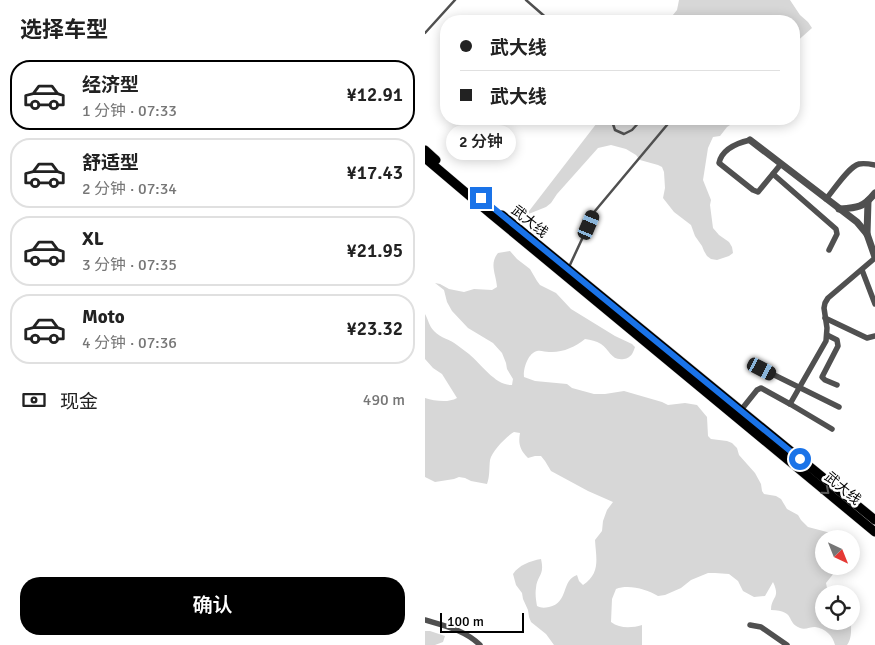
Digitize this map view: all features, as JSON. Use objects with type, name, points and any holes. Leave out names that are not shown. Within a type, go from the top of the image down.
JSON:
[{"type":"highway","name":"武大线","points":[[425,150],[566,272],[875,532]]},
{"type":"highway","name":"武大线","points":[[425,158],[741,410],[875,520]]},
{"type":"street","points":[[781,164],[758,192],[719,163],[720,156],[733,145],[749,140],[781,164],[826,199],[857,222],[867,234]]},
{"type":"street","points":[[826,199],[857,164],[875,165]]},
{"type":"street","points":[[773,174],[836,229],[837,234],[829,250]]},
{"type":"street","points":[[839,208],[859,207],[875,193]]},
{"type":"street","points":[[790,404],[826,341],[827,335],[823,308],[827,298],[875,258],[867,234],[868,201]]},
{"type":"street","points":[[861,270],[875,304]]},
{"type":"street","points":[[825,318],[867,338],[875,336]]},
{"type":"street","points":[[827,335],[837,340],[838,346],[822,377],[837,385]]},
{"type":"street","points":[[762,369],[839,407]]},
{"type":"street","points":[[741,410],[757,390],[761,388],[832,429]]},
{"type":"street","points":[[425,620],[454,628],[480,645]]},
{"type":"street","points":[[750,624],[761,627],[787,645]]},
{"type":"lane","points":[[441,15],[455,0]]},
{"type":"lane","points":[[526,0],[543,15]]},
{"type":"lane","points":[[425,33],[440,16]]},
{"type":"lane","points":[[613,125],[615,130],[625,134],[637,125]]},
{"type":"lane","points":[[566,272],[595,211],[667,125]]},
{"type":"shaded area","points":[[679,0],[790,0],[800,15],[673,15],[677,10]]},
{"type":"shaded area","points":[[800,15],[808,22],[812,28],[800,39]]},
{"type":"shaded area","points":[[595,125],[730,125],[720,136],[713,137],[708,148],[703,180],[711,200],[713,228],[732,247],[733,253],[729,256],[717,260],[707,256],[691,225],[674,212],[663,198],[665,188],[662,167],[640,160],[626,149],[611,145],[598,148],[551,203],[526,215]]},
{"type":"shaded area","points":[[510,251],[530,269],[540,285],[556,293],[571,309],[635,347],[630,356],[624,359],[616,358],[601,344],[585,339],[573,347],[563,350],[554,352],[537,351],[531,355],[527,362],[524,377],[535,381],[567,384],[572,388],[594,394],[624,391],[668,405],[685,403],[697,405],[707,417],[708,436],[711,439],[732,443],[737,448],[739,455],[755,473],[764,494],[781,499],[787,509],[798,515],[808,527],[819,530],[815,530],[815,575],[832,575],[827,585],[815,585],[815,627],[800,628],[784,612],[771,610],[772,602],[776,595],[773,582],[765,596],[754,597],[743,591],[738,581],[729,574],[708,573],[691,580],[681,588],[665,595],[658,596],[637,588],[626,587],[616,589],[612,599],[611,622],[618,626],[626,627],[642,625],[642,645],[554,645],[546,634],[531,622],[522,593],[516,585],[513,574],[525,564],[541,559],[542,569],[536,592],[537,606],[541,607],[549,607],[560,601],[569,582],[577,575],[583,585],[593,575],[595,570],[595,540],[602,531],[607,510],[613,502],[551,471],[541,456],[528,458],[520,447],[520,433],[514,432],[500,444],[491,456],[487,484],[459,477],[435,482],[425,477],[425,398],[450,401],[457,398],[442,374],[425,359],[425,314],[436,333],[469,354],[500,382],[512,385],[513,379],[507,369],[502,353],[493,343],[468,328],[452,311],[444,290],[435,283],[449,289],[464,292],[474,289],[492,290],[497,287],[493,265],[498,253]]},
{"type":"shaded area","points":[[824,630],[851,630],[849,642],[847,645],[835,645]]},
{"type":"shaded area","points":[[425,631],[445,636],[443,642],[435,645],[425,645]]},
{"type":"route","points":[[481,198],[800,459]]}]
